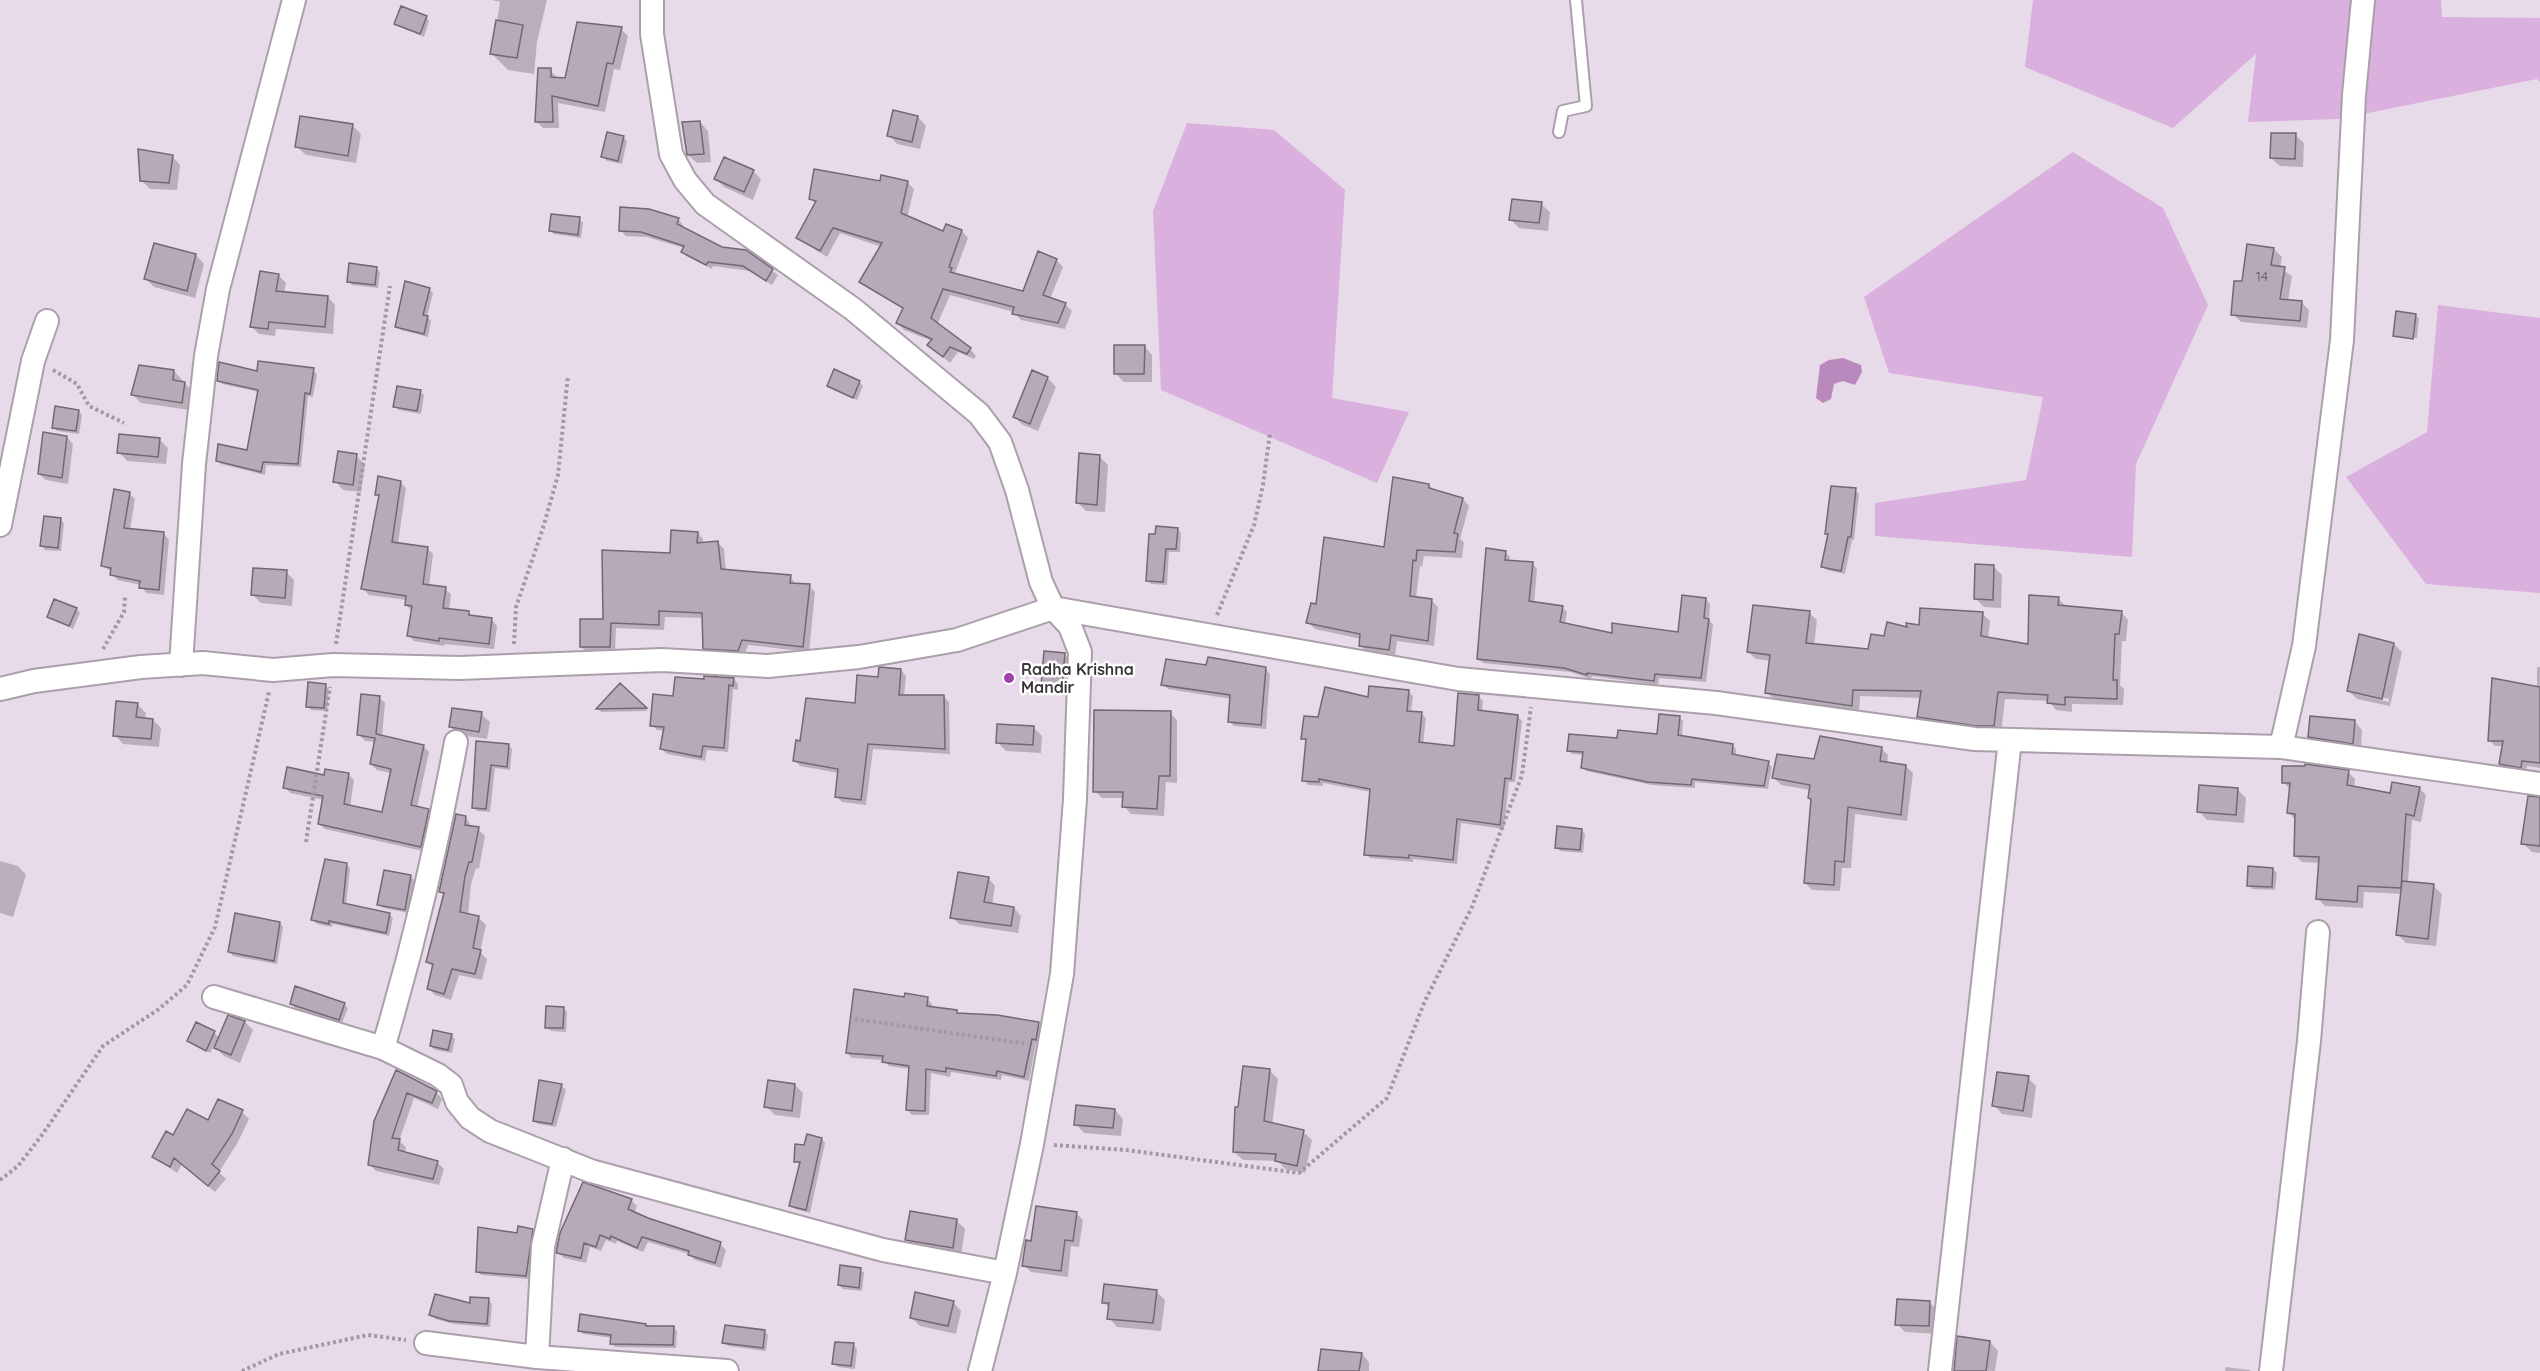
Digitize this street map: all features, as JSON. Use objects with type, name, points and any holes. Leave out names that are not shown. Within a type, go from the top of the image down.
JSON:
[{"type":"street","points":[[181,665],[194,464],[206,356],[218,289],[294,0]]},
{"type":"street","points":[[652,0],[652,34],[671,154],[685,180],[705,204],[853,309],[979,414],[1000,442],[1017,490],[1041,582],[1053,608],[1070,626],[1080,652],[1075,798],[1062,974],[1032,1144],[1005,1273],[980,1371]]},
{"type":"street","points":[[2281,747],[2304,646],[2342,340],[2354,95],[2363,0]]},
{"type":"street","points":[[0,525],[33,361],[47,321]]},
{"type":"street","points":[[0,689],[34,681],[203,663],[273,670],[333,665],[460,668],[662,660],[768,666],[859,657],[957,640],[1053,608],[1458,679],[1716,703],[1976,739],[2281,747],[2540,784]]},
{"type":"street","points":[[1940,1371],[2010,740]]},
{"type":"street","points":[[383,1048],[401,989],[439,835],[456,742]]},
{"type":"street","points":[[2271,1371],[2309,1041],[2318,932]]},
{"type":"street","points":[[214,997],[383,1048],[438,1075],[451,1085],[457,1102],[470,1118],[490,1131],[591,1171],[883,1250],[1005,1273]]},
{"type":"street","points":[[537,1357],[543,1246],[563,1159]]},
{"type":"street","points":[[426,1343],[537,1357],[727,1371]]},
{"type":"lane","points":[[1559,132],[1563,111],[1586,106],[1576,0]]},
{"type":"path","points":[[306,842],[390,286]]},
{"type":"path","points":[[33,361],[78,384],[89,406],[124,423]]},
{"type":"path","points":[[513,666],[516,608],[558,476],[568,375]]},
{"type":"path","points":[[1210,636],[1254,525],[1263,485],[1270,433]]},
{"type":"path","points":[[97,673],[102,652],[124,612],[125,596]]},
{"type":"path","points":[[0,1180],[18,1166],[42,1135],[103,1046],[159,1009],[187,985],[215,927],[273,670]]},
{"type":"path","points":[[1032,1144],[1126,1150],[1299,1173],[1387,1098],[1424,1003],[1472,907],[1522,775],[1534,686]]},
{"type":"path","points":[[855,1019],[1050,1047]]},
{"type":"path","points":[[242,1371],[279,1354],[369,1335],[426,1343]]},
{"type":"shaded area","points":[[2033,0],[2441,0],[2442,17],[2540,18],[2540,82],[2537,79],[2338,119],[2248,122],[2256,54],[2173,128],[2025,67]]},
{"type":"shaded area","points":[[1187,123],[1274,130],[1345,190],[1332,398],[1409,412],[1377,483],[1161,390],[1153,211]]},
{"type":"shaded area","points":[[2073,152],[2163,208],[2208,305],[2136,464],[2132,557],[1875,536],[1875,503],[2026,480],[2043,397],[1889,373],[1864,297]]},
{"type":"shaded area","points":[[2438,305],[2540,318],[2540,593],[2426,584],[2346,477],[2427,432]]},
{"type":"shaded area","points":[[1843,358],[1861,365],[1862,372],[1855,385],[1843,381],[1834,384],[1831,399],[1823,403],[1816,398],[1820,365],[1829,360]]},
{"type":"building","points":[[401,6],[427,16],[420,34],[394,24]]},
{"type":"building","points":[[496,20],[523,25],[517,58],[490,54]]},
{"type":"building","points":[[577,22],[622,27],[613,64],[607,63],[598,106],[552,96],[553,122],[535,122],[538,68],[551,68],[551,77],[565,78]]},
{"type":"building","points":[[893,110],[918,116],[912,142],[887,136]]},
{"type":"building","points":[[300,116],[353,124],[348,156],[295,147]]},
{"type":"building","points":[[700,121],[704,154],[687,155],[682,122]]},
{"type":"building","points":[[607,132],[624,136],[618,161],[601,157]]},
{"type":"building","points":[[2271,133],[2296,133],[2295,159],[2270,158]]},
{"type":"building","points":[[138,149],[173,155],[169,183],[140,181]]},
{"type":"building","points":[[724,157],[754,170],[744,192],[714,179]]},
{"type":"building","points":[[814,169],[880,181],[881,175],[908,181],[901,213],[943,231],[946,224],[962,230],[949,267],[952,268],[950,272],[1023,291],[1038,251],[1057,259],[1043,295],[1066,303],[1058,323],[1012,314],[1014,307],[943,289],[931,318],[971,348],[967,354],[950,347],[943,357],[927,345],[932,339],[896,323],[903,308],[859,282],[882,243],[833,228],[820,251],[796,238],[816,201],[809,199]]},
{"type":"building","points":[[1512,199],[1542,202],[1539,223],[1509,220]]},
{"type":"building","points":[[620,207],[649,209],[679,218],[677,224],[722,247],[746,250],[773,269],[766,281],[743,266],[708,262],[706,265],[681,252],[684,246],[641,232],[619,231]]},
{"type":"building","points":[[551,214],[580,217],[578,235],[549,231]]},
{"type":"building","points":[[154,243],[196,254],[187,291],[144,279]]},
{"type":"building","points":[[2247,244],[2274,248],[2271,265],[2285,267],[2280,299],[2302,301],[2300,321],[2231,315],[2234,281],[2242,281]]},
{"type":"building","points":[[349,263],[377,267],[375,285],[347,282]]},
{"type":"building","points":[[260,271],[279,274],[276,291],[328,296],[325,327],[269,322],[268,329],[250,327]]},
{"type":"building","points":[[405,281],[430,288],[423,315],[428,316],[424,334],[395,327]]},
{"type":"building","points":[[2396,311],[2416,314],[2413,339],[2393,336]]},
{"type":"building","points":[[1114,345],[1145,345],[1144,374],[1114,374]]},
{"type":"building","points":[[258,361],[314,368],[310,394],[305,393],[298,464],[263,462],[261,472],[216,461],[218,444],[247,450],[258,390],[217,381],[219,362],[257,371]]},
{"type":"building","points":[[139,365],[174,370],[173,380],[185,382],[182,403],[131,395]]},
{"type":"building","points":[[834,369],[860,381],[853,398],[827,386]]},
{"type":"building","points":[[1032,370],[1048,377],[1030,424],[1013,417]]},
{"type":"building","points":[[397,386],[421,390],[417,411],[393,407]]},
{"type":"building","points":[[55,406],[79,410],[76,431],[52,428]]},
{"type":"building","points":[[43,432],[67,436],[62,478],[38,474]]},
{"type":"building","points":[[119,434],[160,438],[158,457],[117,453]]},
{"type":"building","points":[[338,451],[357,454],[353,485],[333,482]]},
{"type":"building","points":[[1079,453],[1100,455],[1097,505],[1076,503]]},
{"type":"building","points":[[378,476],[401,481],[392,542],[428,547],[423,584],[446,587],[443,608],[469,611],[469,615],[492,618],[489,644],[439,638],[439,641],[407,636],[412,606],[405,605],[406,596],[361,589],[379,495],[375,495]]},
{"type":"building","points":[[1393,477],[1429,484],[1429,488],[1463,498],[1454,533],[1458,534],[1455,552],[1417,550],[1416,561],[1413,560],[1410,596],[1432,599],[1428,641],[1391,635],[1389,650],[1359,646],[1360,634],[1306,623],[1311,603],[1316,604],[1324,537],[1384,547]]},
{"type":"building","points":[[1831,486],[1856,488],[1851,537],[1848,537],[1841,571],[1821,567],[1828,534],[1825,534]]},
{"type":"building","points":[[114,489],[130,492],[124,528],[164,532],[159,590],[139,588],[140,581],[110,575],[111,568],[101,566]]},
{"type":"building","points":[[44,516],[61,518],[58,548],[40,546]]},
{"type":"building","points":[[1156,526],[1178,528],[1176,549],[1166,549],[1163,582],[1146,581],[1149,534],[1155,534]]},
{"type":"building","points":[[671,530],[698,532],[697,543],[718,541],[721,569],[791,575],[790,583],[810,584],[803,647],[742,640],[738,651],[703,649],[702,613],[659,611],[659,625],[611,623],[610,647],[580,647],[580,619],[603,619],[602,550],[670,553]]},
{"type":"building","points":[[1486,548],[1506,551],[1505,560],[1533,562],[1529,601],[1563,606],[1560,622],[1612,633],[1612,623],[1678,632],[1682,595],[1706,598],[1704,618],[1709,619],[1701,678],[1655,674],[1654,681],[1587,673],[1587,675],[1564,668],[1477,659]]},
{"type":"building","points":[[1975,564],[1994,565],[1993,600],[1974,599]]},
{"type":"building","points":[[253,568],[287,570],[285,598],[251,595]]},
{"type":"building","points":[[2029,595],[2059,597],[2058,605],[2122,611],[2119,634],[2115,634],[2113,680],[2117,680],[2117,699],[2065,697],[2065,705],[2047,703],[2048,695],[1998,692],[1994,726],[1976,726],[1917,717],[1921,691],[1853,690],[1852,706],[1765,693],[1770,655],[1747,652],[1753,605],[1810,611],[1806,643],[1868,649],[1871,634],[1884,636],[1887,622],[1907,627],[1906,623],[1919,625],[1920,608],[1983,612],[1981,636],[2028,644]]},
{"type":"building","points":[[54,599],[77,608],[69,626],[47,617]]},
{"type":"building","points":[[2359,634],[2394,643],[2382,699],[2347,691]]},
{"type":"building","points":[[1044,651],[1065,653],[1062,688],[1041,686]]},
{"type":"building","points":[[1208,657],[1266,667],[1261,725],[1228,722],[1230,695],[1161,685],[1166,659],[1206,665]]},
{"type":"building","points":[[879,667],[901,669],[899,695],[944,695],[945,749],[868,744],[861,800],[835,797],[838,769],[793,761],[796,740],[800,741],[806,698],[855,703],[857,675],[878,677]]},
{"type":"building","points":[[704,676],[734,678],[733,686],[729,685],[724,748],[703,746],[701,757],[660,749],[664,727],[650,726],[653,694],[673,696],[675,677],[704,679]]},
{"type":"building","points":[[2492,678],[2540,687],[2540,763],[2522,761],[2521,768],[2499,764],[2503,741],[2488,741]]},
{"type":"building","points":[[308,682],[326,684],[324,708],[306,707]]},
{"type":"building","points":[[620,683],[647,708],[596,709]]},
{"type":"building","points":[[1369,686],[1409,690],[1407,711],[1422,712],[1419,742],[1454,746],[1458,693],[1479,695],[1478,710],[1518,715],[1511,779],[1505,778],[1500,825],[1457,819],[1453,860],[1409,855],[1409,858],[1364,855],[1370,789],[1319,779],[1319,782],[1302,781],[1306,739],[1301,739],[1304,716],[1318,717],[1325,687],[1368,697]]},
{"type":"building","points":[[361,694],[380,696],[376,734],[424,745],[411,805],[429,809],[421,847],[318,824],[323,796],[283,788],[287,767],[324,775],[325,769],[349,773],[344,804],[382,812],[391,769],[370,764],[375,738],[357,735]]},
{"type":"building","points":[[116,701],[138,703],[136,717],[153,719],[151,739],[113,736]]},
{"type":"building","points":[[452,708],[482,712],[479,732],[449,727]]},
{"type":"building","points":[[1094,710],[1171,711],[1170,776],[1159,776],[1157,809],[1122,807],[1123,792],[1093,792]]},
{"type":"building","points":[[1659,714],[1680,716],[1678,735],[1733,744],[1732,754],[1769,761],[1764,786],[1692,779],[1691,785],[1647,782],[1581,768],[1583,752],[1567,751],[1569,734],[1617,738],[1618,730],[1657,734]]},
{"type":"building","points":[[2310,716],[2355,720],[2353,744],[2308,737]]},
{"type":"building","points":[[997,724],[1034,726],[1033,745],[996,743]]},
{"type":"building","points":[[1820,736],[1882,747],[1880,761],[1906,765],[1901,815],[1848,807],[1844,862],[1835,861],[1834,885],[1804,883],[1811,799],[1808,798],[1810,785],[1772,778],[1777,754],[1814,759]]},
{"type":"building","points":[[476,741],[509,744],[507,767],[491,765],[486,809],[472,808]]},
{"type":"building","points":[[2305,764],[2349,770],[2347,785],[2390,793],[2392,782],[2420,787],[2414,816],[2406,814],[2401,888],[2358,886],[2357,902],[2316,899],[2319,857],[2294,856],[2295,814],[2287,813],[2290,783],[2282,783],[2282,766],[2305,766]]},
{"type":"building","points":[[2199,785],[2238,788],[2236,815],[2197,812]]},
{"type":"building","points":[[2528,796],[2540,797],[2540,846],[2521,844]]},
{"type":"building","points":[[456,814],[466,816],[465,825],[479,827],[472,862],[469,862],[465,876],[460,912],[479,916],[473,948],[481,950],[475,974],[452,969],[444,994],[427,989],[433,964],[426,962],[444,893],[439,892]]},
{"type":"building","points":[[1557,826],[1582,829],[1580,850],[1555,848]]},
{"type":"building","points":[[325,859],[347,863],[343,903],[390,913],[386,933],[329,921],[329,924],[311,920]]},
{"type":"building","points":[[2248,866],[2273,868],[2272,887],[2247,886]]},
{"type":"building","points":[[384,870],[411,875],[405,910],[377,905]]},
{"type":"building","points":[[958,872],[989,877],[984,902],[1014,907],[1011,926],[950,918]]},
{"type":"building","points":[[2402,881],[2434,884],[2428,939],[2396,935]]},
{"type":"building","points":[[235,913],[280,922],[274,961],[228,952]]},
{"type":"building","points":[[295,986],[345,1003],[339,1020],[290,1004]]},
{"type":"building","points":[[854,989],[904,997],[905,993],[928,997],[927,1006],[957,1010],[957,1013],[997,1015],[1039,1022],[1036,1040],[1032,1039],[1024,1077],[997,1071],[996,1076],[946,1068],[946,1072],[926,1069],[925,1111],[906,1110],[909,1066],[882,1062],[883,1056],[846,1053]]},
{"type":"building","points":[[546,1006],[564,1007],[563,1028],[545,1028]]},
{"type":"building","points":[[228,1015],[245,1021],[231,1055],[214,1048]]},
{"type":"building","points":[[196,1022],[215,1031],[206,1051],[187,1041]]},
{"type":"building","points":[[433,1030],[452,1034],[448,1050],[430,1046]]},
{"type":"building","points":[[1243,1066],[1270,1069],[1264,1121],[1304,1130],[1297,1166],[1275,1161],[1276,1154],[1233,1152],[1235,1107],[1238,1107]]},
{"type":"building","points":[[396,1070],[437,1091],[432,1103],[407,1093],[392,1138],[400,1139],[398,1150],[438,1161],[433,1179],[368,1165],[374,1121]]},
{"type":"building","points":[[1997,1072],[2029,1076],[2023,1111],[1992,1106]]},
{"type":"building","points":[[539,1080],[562,1084],[552,1124],[533,1121]]},
{"type":"building","points":[[768,1080],[795,1084],[792,1111],[764,1107]]},
{"type":"building","points":[[218,1099],[243,1110],[232,1134],[212,1164],[220,1171],[208,1186],[174,1158],[170,1167],[152,1157],[166,1131],[173,1135],[187,1109],[208,1120]]},
{"type":"building","points":[[1076,1105],[1115,1109],[1113,1128],[1074,1125]]},
{"type":"building","points":[[807,1134],[822,1138],[806,1210],[789,1206],[800,1162],[794,1162],[795,1144],[804,1145]]},
{"type":"building","points":[[583,1182],[632,1199],[628,1209],[648,1218],[721,1242],[715,1263],[688,1255],[689,1251],[642,1237],[637,1248],[611,1236],[610,1239],[600,1235],[596,1247],[584,1243],[581,1258],[556,1253],[560,1233]]},
{"type":"building","points":[[1036,1206],[1077,1212],[1073,1241],[1065,1240],[1061,1271],[1022,1266],[1026,1240],[1031,1241]]},
{"type":"building","points":[[910,1211],[957,1219],[953,1248],[905,1240]]},
{"type":"building","points":[[518,1226],[533,1229],[526,1276],[476,1272],[478,1227],[517,1233]]},
{"type":"building","points":[[840,1265],[861,1268],[859,1288],[838,1285]]},
{"type":"building","points":[[1104,1284],[1157,1290],[1153,1323],[1107,1319],[1109,1303],[1102,1303]]},
{"type":"building","points":[[915,1292],[954,1301],[948,1326],[910,1318]]},
{"type":"building","points":[[435,1294],[470,1303],[470,1297],[489,1298],[487,1324],[449,1321],[429,1315]]},
{"type":"building","points":[[1897,1299],[1930,1301],[1929,1326],[1895,1325]]},
{"type":"building","points":[[580,1314],[646,1324],[646,1326],[674,1326],[673,1345],[610,1344],[611,1335],[578,1331]]},
{"type":"building","points":[[725,1325],[765,1330],[763,1348],[722,1343]]},
{"type":"building","points":[[1957,1336],[1990,1341],[1986,1371],[1954,1371]]},
{"type":"building","points":[[835,1342],[854,1343],[851,1366],[832,1364]]},
{"type":"building","points":[[1321,1349],[1362,1353],[1359,1371],[1318,1371]]},
{"type":"place","name":"Radha Krishna Mandir","points":[[1009,678]]}]
